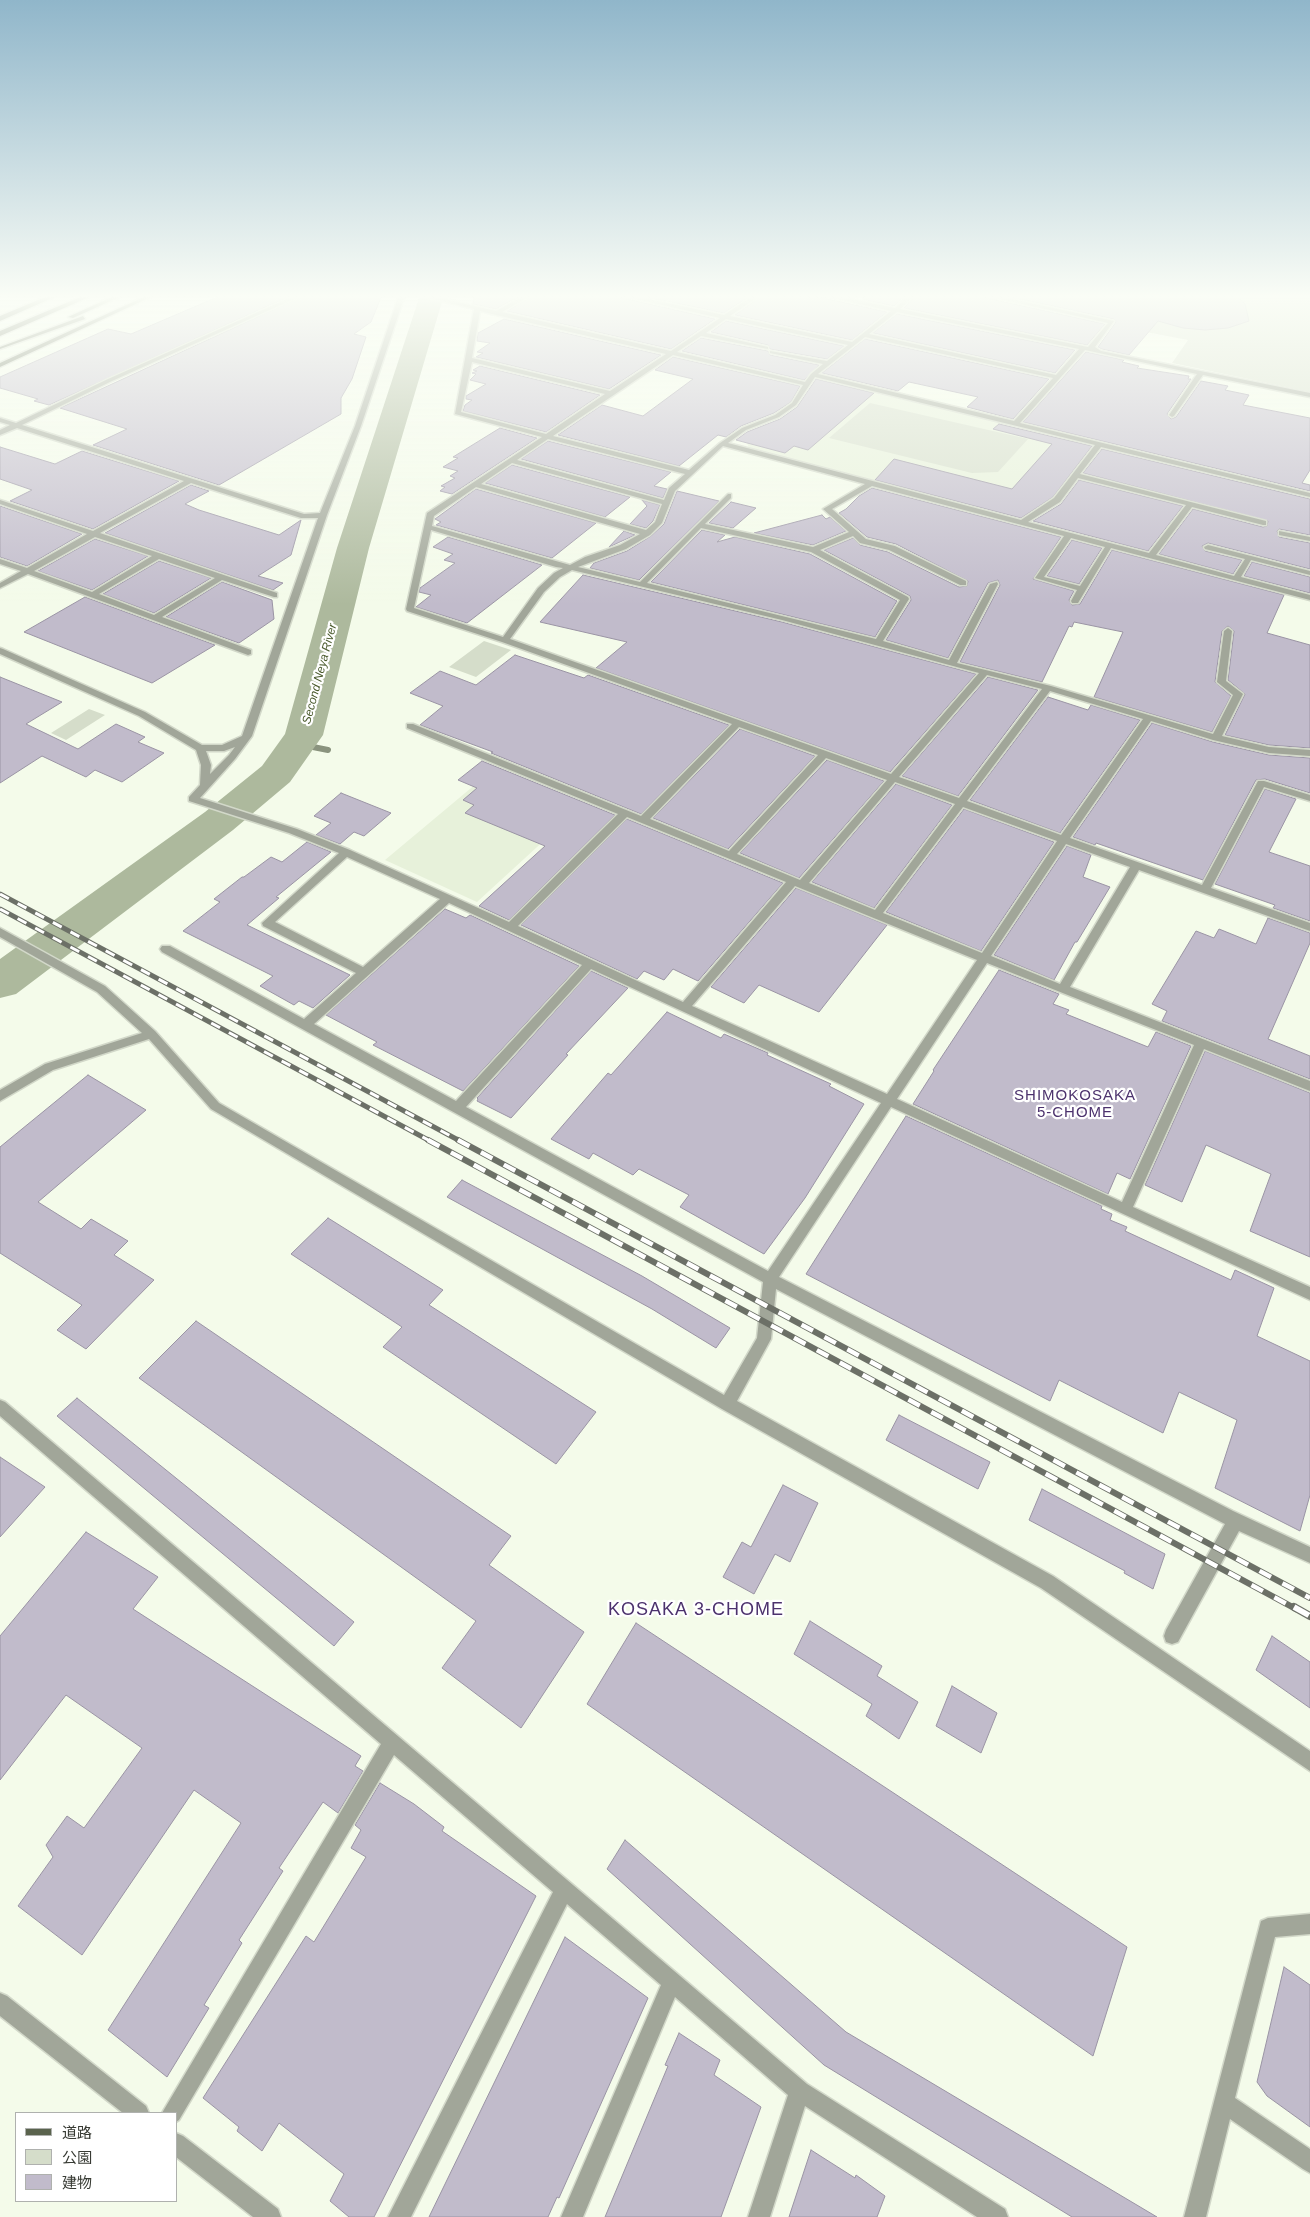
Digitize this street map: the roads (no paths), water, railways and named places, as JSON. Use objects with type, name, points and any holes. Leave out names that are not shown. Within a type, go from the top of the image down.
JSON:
[{"type":"street","points":[[0,433],[72,398]]},
{"type":"street","points":[[367,398],[323,515],[247,736],[232,757],[193,799],[293,831],[346,852],[1310,1294]]},
{"type":"street","points":[[460,398],[457,413],[690,473]]},
{"type":"street","points":[[605,398],[430,515],[410,609],[505,640],[1310,927]]},
{"type":"street","points":[[505,640],[541,590],[557,575],[624,547],[647,533],[658,522],[672,490],[722,444],[744,429],[777,416],[794,404],[797,398]]},
{"type":"street","points":[[912,398],[1309,493]]},
{"type":"street","points":[[1016,423],[1038,398]]},
{"type":"street","points":[[1172,415],[1183,398]]},
{"type":"street","points":[[0,420],[304,516],[323,515]]},
{"type":"street","points":[[1021,523],[1057,500],[1100,443]]},
{"type":"street","points":[[722,444],[1310,598]]},
{"type":"street","points":[[513,461],[666,503]]},
{"type":"street","points":[[1076,475],[1263,523]]},
{"type":"street","points":[[0,586],[191,480]]},
{"type":"street","points":[[871,483],[827,509],[864,542],[892,548],[963,583]]},
{"type":"street","points":[[476,485],[647,533]]},
{"type":"street","points":[[641,586],[728,496]]},
{"type":"street","points":[[0,502],[274,595]]},
{"type":"street","points":[[1151,556],[1190,505]]},
{"type":"street","points":[[700,525],[814,550],[905,599],[878,642]]},
{"type":"street","points":[[428,527],[570,568],[878,642],[984,673],[1048,688],[1216,738],[1269,750],[1310,753]]},
{"type":"street","points":[[814,550],[854,533]]},
{"type":"street","points":[[1282,533],[1310,539]]},
{"type":"street","points":[[1069,535],[1039,578],[1082,589]]},
{"type":"street","points":[[1075,601],[1109,546]]},
{"type":"street","points":[[1208,547],[1310,573]]},
{"type":"street","points":[[92,595],[158,556]]},
{"type":"street","points":[[1236,579],[1249,558]]},
{"type":"street","points":[[0,561],[248,652]]},
{"type":"street","points":[[155,618],[221,577]]},
{"type":"street","points":[[952,664],[994,584]]},
{"type":"street","points":[[1216,738],[1238,694],[1221,682],[1228,630]]},
{"type":"street","points":[[0,651],[142,714],[200,748],[224,748],[234,745],[247,736]]},
{"type":"street","points":[[684,1008],[892,778],[984,673]]},
{"type":"street","points":[[877,914],[963,804],[1048,688]]},
{"type":"street","points":[[727,1404],[764,1339],[770,1279],[1063,840],[1149,717]]},
{"type":"street","points":[[643,820],[738,723]]},
{"type":"street","points":[[410,726],[984,958],[1310,1086]]},
{"type":"street","points":[[200,748],[206,765],[205,785]]},
{"type":"street","points":[[731,855],[824,754]]},
{"type":"street","points":[[1205,890],[1261,783],[1310,798]]},
{"type":"street","points":[[510,928],[625,813]]},
{"type":"street","points":[[346,852],[267,924],[365,973]]},
{"type":"street","points":[[1063,989],[1136,865]]},
{"type":"street","points":[[306,1025],[447,899]]},
{"type":"street","points":[[1,933],[101,989],[151,1034],[215,1106],[727,1404],[1047,1582],[1310,1762]]},
{"type":"street","points":[[166,949],[770,1279],[1236,1521],[1310,1555]]},
{"type":"street","points":[[457,1108],[589,964]]},
{"type":"street","points":[[0,1096],[48,1067],[151,1034]]},
{"type":"street","points":[[1125,1210],[1202,1043]]},
{"type":"street","points":[[0,1407],[800,2091],[997,2217]]},
{"type":"street","points":[[1172,1636],[1236,1521]]},
{"type":"street","points":[[173,2112],[392,1742]]},
{"type":"street","points":[[399,2217],[565,1889]]},
{"type":"street","points":[[1195,2217],[1268,1928],[1310,1924]]},
{"type":"street","points":[[572,2217],[672,1981]]},
{"type":"street","points":[[0,2003],[138,2112]]},
{"type":"street","points":[[759,2217],[800,2091]]},
{"type":"street","points":[[1223,2102],[1310,2162]]},
{"type":"street","points":[[178,2145],[270,2217]]},
{"type":"waterway","name":"Second Neya River","points":[[0,982],[219,821],[276,774],[304,735],[353,548],[400,398]]},
{"type":"waterway","points":[[298,744],[328,750]]},
{"type":"railway","points":[[0,894],[460,1141]]},
{"type":"railway","points":[[0,909],[430,1141]]},
{"type":"railway","points":[[428,1140],[1296,1609]]},
{"type":"railway","points":[[458,1140],[1310,1598]]},
{"type":"railway","points":[[1294,1607],[1310,1616]]},
{"type":"district","name":"SHIMOKOSAKA 5-CHOME","points":[[1075,1104]]},
{"type":"district","name":"KOSAKA 3-CHOME","points":[[696,1610]]}]
